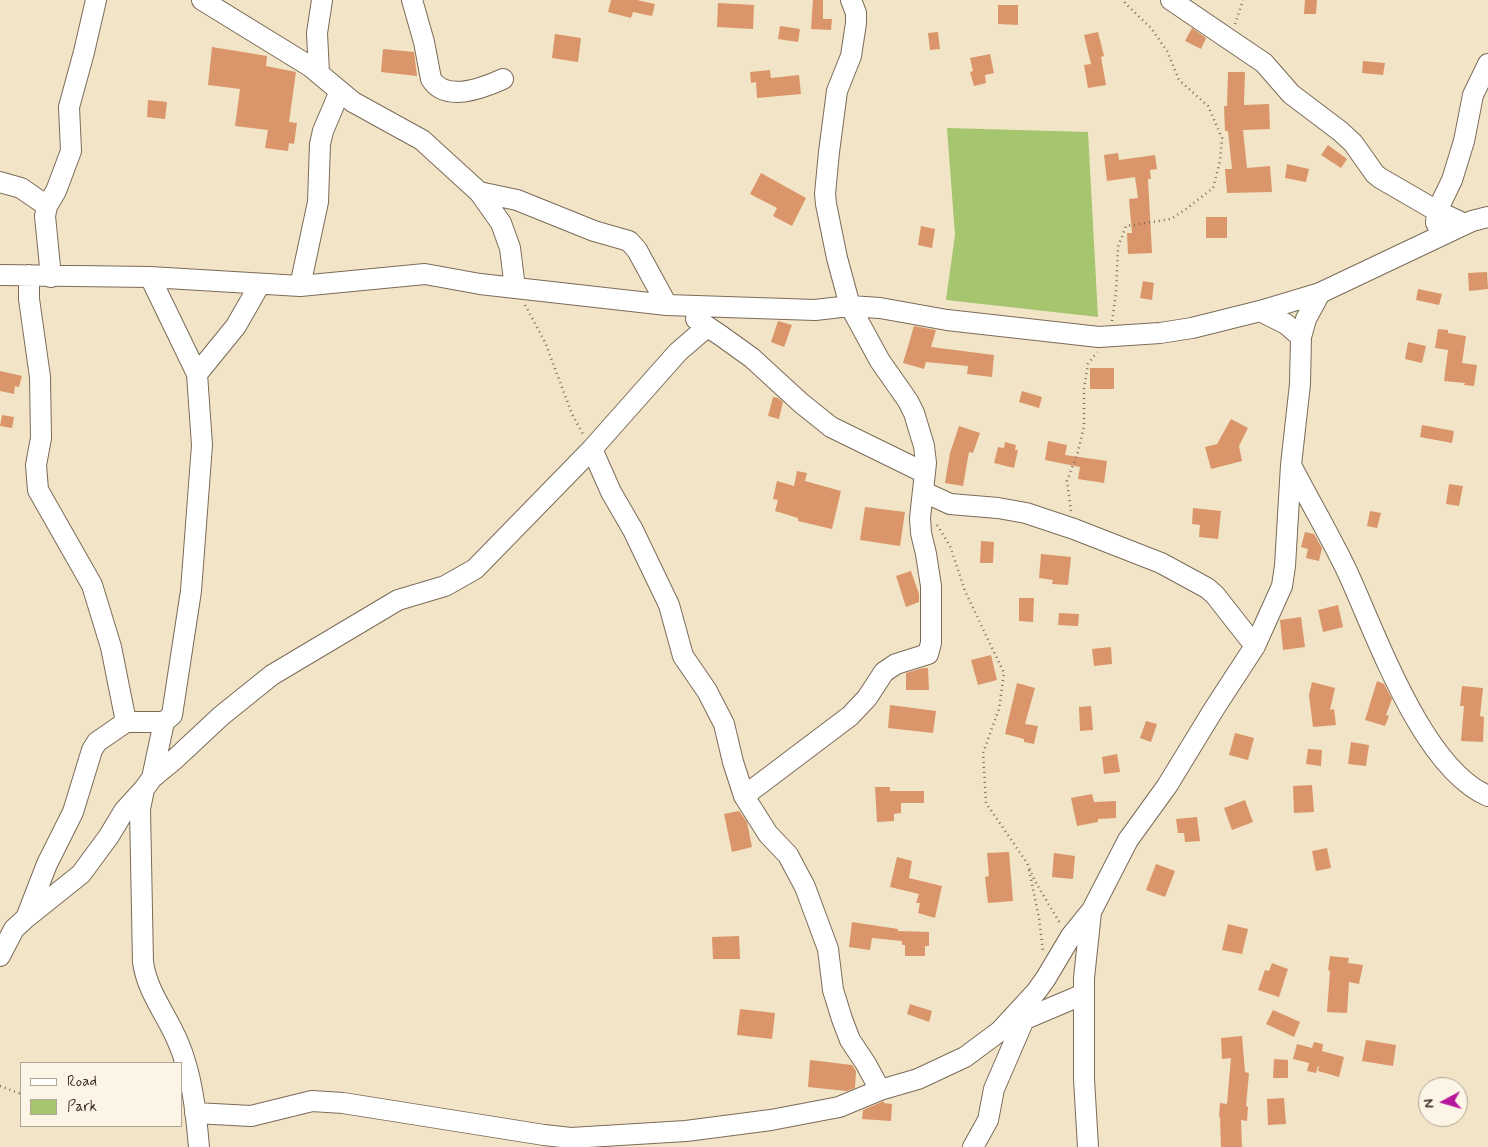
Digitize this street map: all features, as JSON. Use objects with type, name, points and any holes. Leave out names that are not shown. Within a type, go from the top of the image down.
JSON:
[{"type":"street","points":[[51,277],[50,250],[45,226],[47,206],[56,191],[71,151],[69,107],[96,0]]},
{"type":"street","points":[[202,0],[319,73],[353,102],[422,140],[480,192],[501,223],[510,248],[515,288]]},
{"type":"street","points":[[319,73],[317,32],[322,0]]},
{"type":"street","points":[[412,0],[431,79],[434,84],[451,92],[486,87],[503,79]]},
{"type":"street","points":[[744,796],[850,716],[866,698],[884,672],[896,664],[928,654],[931,642],[931,586],[920,518],[925,483],[926,463],[924,446],[914,413],[908,401],[880,361],[850,306],[837,258],[825,194],[837,91],[850,56],[856,23],[856,12],[851,0]]},
{"type":"street","points":[[1171,0],[1264,63],[1291,94],[1346,137],[1380,178],[1437,211],[1475,221]]},
{"type":"street","points":[[1434,240],[1437,211],[1452,180],[1464,141],[1473,95],[1488,64]]},
{"type":"street","points":[[300,286],[319,190],[318,160],[320,144],[323,131],[340,90]]},
{"type":"street","points":[[0,182],[21,188],[47,206]]},
{"type":"street","points":[[480,192],[517,200],[594,231],[629,241],[637,250],[672,305],[752,358],[801,403],[831,427],[925,483],[950,504],[998,508],[1026,513],[1074,529],[1161,563],[1207,588],[1255,646]]},
{"type":"street","points":[[1475,221],[1476,226],[1488,234]]},
{"type":"street","points":[[0,275],[150,277],[300,286],[425,274],[515,288],[672,305],[815,310],[850,306],[880,308],[975,324],[1099,338],[1160,333],[1192,328],[1260,311],[1320,293],[1475,221]]},
{"type":"street","points":[[29,275],[29,299],[40,377],[41,438],[36,464],[38,490],[92,585],[111,647],[126,722]]},
{"type":"street","points":[[150,277],[197,374],[202,445],[191,591],[172,715],[164,722],[140,809],[142,932],[145,976],[150,990],[178,1042],[186,1064],[196,1113],[199,1147]]},
{"type":"street","points":[[197,374],[236,326],[260,284]]},
{"type":"street","points":[[196,1113],[251,1116],[312,1101],[321,1101],[344,1103],[544,1136],[571,1138],[686,1131],[771,1120],[839,1107],[880,1090],[918,1079],[965,1058],[1000,1031],[1036,992],[1046,978],[1071,936],[1092,910],[1128,840],[1167,786],[1255,646],[1282,586],[1291,466],[1300,384],[1301,337],[1306,319],[1320,293]]},
{"type":"street","points":[[1260,311],[1286,324],[1301,337]]},
{"type":"street","points":[[0,956],[14,929],[82,874],[124,811],[148,784],[221,716],[272,675],[398,600],[446,586],[475,569],[592,449],[678,352],[707,327]]},
{"type":"street","points":[[592,449],[611,492],[633,530],[669,605],[683,656],[707,691],[724,724],[744,796],[768,834],[788,855],[805,887],[828,949],[833,990],[842,1019],[850,1040],[880,1090]]},
{"type":"street","points":[[1291,466],[1345,568],[1408,707],[1428,738],[1458,775],[1469,786],[1488,796]]},
{"type":"street","points":[[26,918],[47,864],[72,812],[92,750],[97,742],[126,722],[164,722]]},
{"type":"street","points":[[1088,1147],[1084,1079],[1084,994],[1086,954],[1092,910]]},
{"type":"street","points":[[1071,936],[1086,954]]},
{"type":"street","points":[[973,1147],[988,1120],[994,1089],[1036,992]]},
{"type":"street","points":[[1000,1031],[1025,1018],[1084,994]]},
{"type":"path","points":[[1074,529],[1067,481],[1078,452],[1084,426],[1084,389],[1088,364],[1102,346],[1099,338],[1112,320],[1118,247],[1126,226],[1171,219],[1186,209],[1213,188],[1220,161],[1222,138],[1208,106],[1179,80],[1166,50],[1152,28],[1124,3],[1124,0]]},
{"type":"path","points":[[1230,40],[1243,0]]},
{"type":"path","points":[[515,288],[545,342],[572,414],[592,449]]},
{"type":"path","points":[[936,524],[950,546],[965,590],[1004,673],[999,709],[983,754],[986,803],[1027,863],[1035,881],[1062,927],[1071,936]]},
{"type":"path","points":[[1027,863],[1043,952]]},
{"type":"path","points":[[0,1086],[20,1094]]},
{"type":"green space","points":[[947,128],[1088,132],[1098,317],[946,300],[955,235]]},
{"type":"building","points":[[611,0],[637,0],[655,4],[652,16],[633,12],[631,18],[608,12]]},
{"type":"building","points":[[813,0],[823,0],[823,19],[832,19],[831,30],[811,29]]},
{"type":"building","points":[[1305,0],[1317,0],[1316,14],[1304,14]]},
{"type":"building","points":[[718,3],[754,5],[753,29],[717,27]]},
{"type":"building","points":[[998,5],[1018,5],[1018,25],[998,24]]},
{"type":"building","points":[[780,26],[800,29],[798,42],[778,39]]},
{"type":"building","points":[[1192,28],[1206,38],[1201,49],[1185,41]]},
{"type":"building","points":[[938,32],[940,49],[930,50],[928,33]]},
{"type":"building","points":[[1098,32],[1104,56],[1101,57],[1106,85],[1088,88],[1084,65],[1091,64],[1084,35]]},
{"type":"building","points":[[555,34],[581,38],[578,62],[552,58]]},
{"type":"building","points":[[212,47],[267,56],[266,66],[296,72],[289,122],[297,123],[294,144],[289,143],[288,151],[265,148],[268,130],[235,126],[240,89],[208,85]]},
{"type":"building","points":[[383,49],[414,52],[417,76],[381,72]]},
{"type":"building","points":[[990,54],[994,73],[985,75],[986,83],[974,86],[970,72],[973,71],[970,58]]},
{"type":"building","points":[[1363,61],[1385,63],[1383,75],[1362,73]]},
{"type":"building","points":[[770,70],[771,78],[799,75],[801,94],[757,98],[756,82],[751,83],[750,72]]},
{"type":"building","points":[[1228,72],[1245,72],[1244,105],[1269,104],[1270,129],[1243,130],[1247,168],[1270,166],[1272,192],[1227,193],[1225,169],[1232,169],[1228,131],[1225,131],[1224,106],[1227,106]]},
{"type":"building","points":[[148,100],[167,102],[165,119],[147,117]]},
{"type":"building","points":[[1328,145],[1347,159],[1341,168],[1321,155]]},
{"type":"building","points":[[1118,153],[1119,160],[1155,155],[1157,169],[1150,170],[1151,179],[1148,179],[1152,253],[1128,254],[1127,233],[1132,233],[1129,199],[1138,198],[1135,177],[1107,181],[1104,155]]},
{"type":"building","points":[[1287,164],[1309,169],[1306,182],[1285,178]]},
{"type":"building","points":[[761,173],[806,198],[792,226],[773,216],[777,208],[750,194]]},
{"type":"building","points":[[1206,217],[1227,217],[1227,238],[1206,238]]},
{"type":"building","points":[[921,226],[935,229],[932,248],[918,245]]},
{"type":"building","points":[[1487,272],[1488,289],[1469,291],[1468,273]]},
{"type":"building","points":[[1143,281],[1154,283],[1152,300],[1140,298]]},
{"type":"building","points":[[1418,289],[1442,294],[1439,305],[1416,300]]},
{"type":"building","points":[[778,321],[792,325],[784,347],[771,342]]},
{"type":"building","points":[[914,326],[936,330],[931,347],[994,355],[992,377],[967,374],[968,366],[926,362],[924,369],[903,363]]},
{"type":"building","points":[[1438,329],[1466,336],[1462,363],[1477,365],[1474,386],[1444,381],[1448,350],[1435,348]]},
{"type":"building","points":[[1408,342],[1426,346],[1422,363],[1405,359]]},
{"type":"building","points":[[1090,368],[1114,368],[1114,389],[1090,389]]},
{"type":"building","points":[[0,371],[22,376],[19,387],[15,386],[14,394],[0,391]]},
{"type":"building","points":[[1022,391],[1042,397],[1039,408],[1019,402]]},
{"type":"building","points":[[773,397],[783,402],[779,419],[768,416]]},
{"type":"building","points":[[2,415],[14,417],[12,428],[0,426]]},
{"type":"building","points":[[1231,419],[1248,428],[1239,446],[1242,461],[1211,469],[1205,447],[1217,444]]},
{"type":"building","points":[[1422,425],[1454,431],[1452,443],[1420,437]]},
{"type":"building","points":[[959,426],[980,433],[973,453],[969,452],[963,486],[945,483],[950,453]]},
{"type":"building","points":[[1048,441],[1067,445],[1065,455],[1107,461],[1104,483],[1078,479],[1080,467],[1045,460]]},
{"type":"building","points":[[1005,442],[1016,445],[1015,450],[1018,450],[1014,468],[994,463],[998,447],[1004,448]]},
{"type":"building","points":[[797,471],[807,473],[805,481],[841,491],[832,529],[798,521],[798,518],[775,511],[778,500],[773,499],[777,481],[794,486]]},
{"type":"building","points":[[1449,484],[1463,486],[1459,506],[1446,504]]},
{"type":"building","points":[[865,507],[905,512],[900,546],[860,540]]},
{"type":"building","points":[[1193,508],[1221,511],[1218,539],[1199,537],[1200,525],[1192,524]]},
{"type":"building","points":[[1370,511],[1381,513],[1377,528],[1367,526]]},
{"type":"building","points":[[1305,532],[1314,534],[1322,548],[1319,561],[1306,558],[1308,549],[1301,547]]},
{"type":"building","points":[[981,541],[994,542],[993,563],[980,563]]},
{"type":"building","points":[[1041,554],[1071,557],[1068,585],[1052,584],[1053,580],[1039,578]]},
{"type":"building","points":[[911,571],[919,594],[919,602],[906,607],[896,576]]},
{"type":"building","points":[[1019,598],[1034,598],[1033,622],[1019,621]]},
{"type":"building","points":[[1338,605],[1343,627],[1323,632],[1318,610]]},
{"type":"building","points":[[1059,613],[1079,614],[1078,626],[1058,625]]},
{"type":"building","points":[[1301,617],[1305,647],[1283,650],[1280,620]]},
{"type":"building","points":[[1111,647],[1112,664],[1094,666],[1092,649]]},
{"type":"building","points":[[991,655],[997,680],[978,685],[971,660]]},
{"type":"building","points":[[928,668],[929,690],[906,690],[906,673]]},
{"type":"building","points":[[1377,681],[1384,684],[1392,699],[1386,715],[1389,716],[1385,726],[1365,720]]},
{"type":"building","points":[[1312,682],[1335,688],[1330,710],[1334,709],[1336,725],[1313,727],[1309,695]]},
{"type":"building","points":[[1017,683],[1035,688],[1025,724],[1038,726],[1034,744],[1005,734]]},
{"type":"building","points":[[1462,686],[1483,688],[1480,716],[1484,717],[1483,742],[1461,741],[1464,706],[1460,706]]},
{"type":"building","points":[[890,705],[936,711],[933,733],[888,728]]},
{"type":"building","points":[[1091,706],[1093,730],[1080,731],[1079,707]]},
{"type":"building","points":[[1146,721],[1157,724],[1151,742],[1140,738]]},
{"type":"building","points":[[1235,733],[1254,738],[1248,760],[1229,755]]},
{"type":"building","points":[[1351,742],[1369,745],[1366,766],[1348,764]]},
{"type":"building","points":[[1308,749],[1322,750],[1321,766],[1306,764]]},
{"type":"building","points":[[1117,754],[1120,772],[1104,774],[1102,757]]},
{"type":"building","points":[[1312,785],[1314,812],[1294,813],[1293,786]]},
{"type":"building","points":[[875,787],[890,787],[890,791],[924,791],[924,803],[901,803],[901,813],[894,814],[894,821],[877,822]]},
{"type":"building","points":[[1092,794],[1094,802],[1116,801],[1116,818],[1098,819],[1098,822],[1077,826],[1071,798]]},
{"type":"building","points":[[1245,800],[1253,822],[1232,830],[1224,808]]},
{"type":"building","points":[[739,811],[747,822],[752,847],[732,852],[724,814]]},
{"type":"building","points":[[1197,817],[1200,841],[1185,842],[1184,833],[1178,833],[1176,819]]},
{"type":"building","points":[[1327,848],[1331,868],[1316,871],[1312,851]]},
{"type":"building","points":[[1009,852],[1013,901],[988,903],[985,877],[989,876],[987,853]]},
{"type":"building","points":[[1054,853],[1075,856],[1073,879],[1052,877]]},
{"type":"building","points":[[897,857],[912,861],[909,878],[942,886],[935,918],[918,913],[920,903],[916,903],[919,894],[890,887]]},
{"type":"building","points":[[1156,864],[1175,871],[1165,897],[1146,890]]},
{"type":"building","points":[[852,922],[898,929],[898,931],[929,932],[929,946],[925,946],[925,956],[905,956],[905,945],[902,945],[902,941],[872,938],[870,950],[849,947]]},
{"type":"building","points":[[1228,924],[1248,929],[1242,954],[1222,950]]},
{"type":"building","points":[[739,936],[740,959],[713,959],[712,937]]},
{"type":"building","points":[[1330,956],[1349,958],[1348,963],[1363,965],[1359,984],[1349,982],[1347,1013],[1327,1012]]},
{"type":"building","points":[[1272,963],[1288,969],[1279,997],[1258,990],[1265,970],[1269,971]]},
{"type":"building","points":[[910,1004],[932,1011],[929,1022],[907,1014]]},
{"type":"building","points":[[740,1009],[775,1013],[772,1039],[737,1035]]},
{"type":"building","points":[[1273,1010],[1300,1022],[1294,1037],[1266,1024]]},
{"type":"building","points":[[1242,1036],[1245,1072],[1249,1073],[1246,1106],[1248,1107],[1247,1121],[1241,1120],[1242,1147],[1221,1147],[1220,1103],[1227,1104],[1231,1058],[1222,1059],[1221,1038]]},
{"type":"building","points":[[1366,1040],[1396,1045],[1393,1066],[1362,1061]]},
{"type":"building","points":[[1314,1042],[1323,1044],[1322,1051],[1344,1057],[1339,1077],[1318,1071],[1319,1066],[1316,1073],[1307,1071],[1309,1063],[1293,1059],[1297,1044],[1312,1048]]},
{"type":"building","points":[[1274,1059],[1288,1060],[1288,1078],[1273,1078]]},
{"type":"building","points":[[810,1060],[852,1065],[856,1071],[855,1088],[847,1091],[808,1087]]},
{"type":"building","points":[[1284,1098],[1286,1124],[1268,1125],[1267,1099]]},
{"type":"building","points":[[884,1101],[884,1103],[892,1104],[891,1121],[862,1119],[863,1110]]}]
